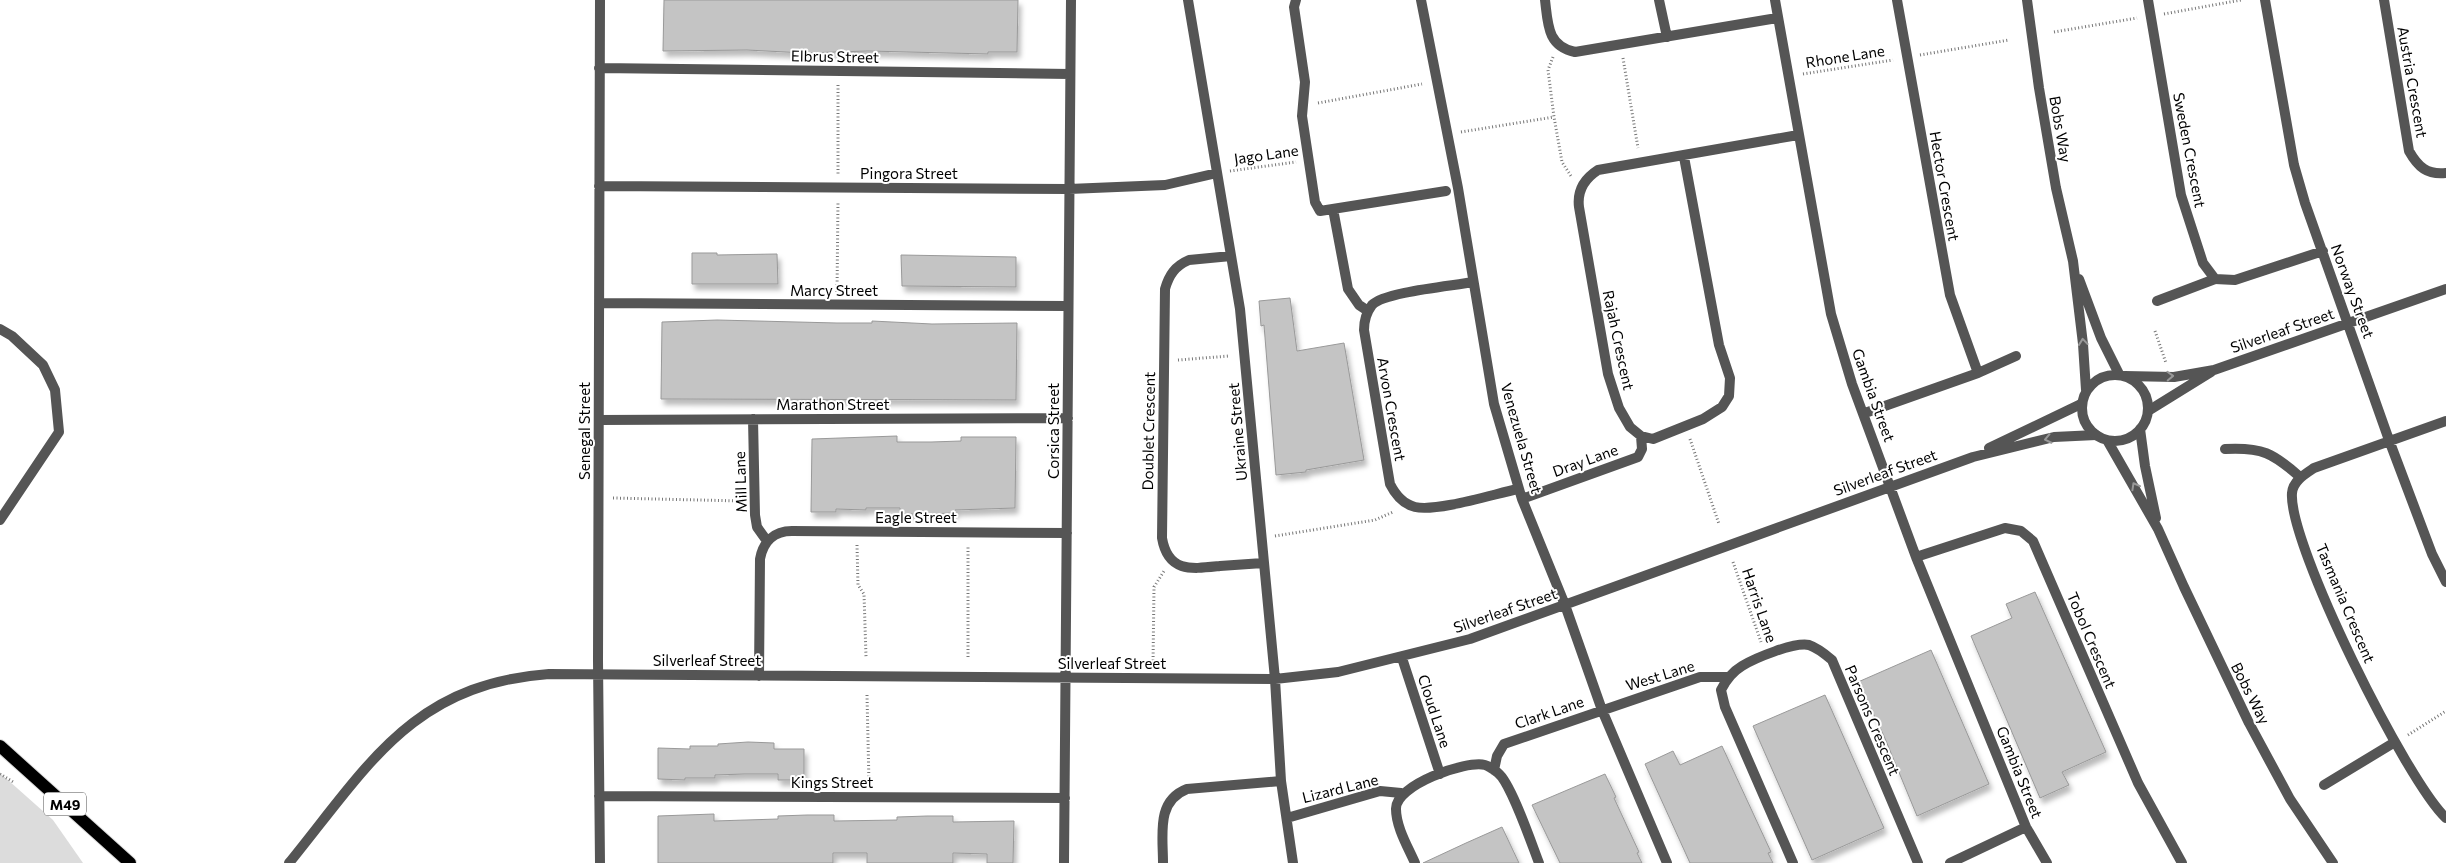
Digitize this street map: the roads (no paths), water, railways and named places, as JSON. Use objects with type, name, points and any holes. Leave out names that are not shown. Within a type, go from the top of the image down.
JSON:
[{"type":"main road","name":"M49","points":[[0,746],[130,863]]},
{"type":"street","name":"Senegal Street","points":[[600,0],[598,674],[600,863]]},
{"type":"street","name":"Corsica Street","points":[[1064,863],[1071,0]]},
{"type":"street","name":"Ukraine Street","points":[[1188,0],[1222,172],[1231,256],[1244,346],[1275,679],[1281,781],[1294,863]]},
{"type":"street","points":[[1296,0],[1294,7],[1305,82],[1302,116],[1315,202],[1320,211],[1446,191]]},
{"type":"street","name":"Venezuela Street","points":[[1421,0],[1458,188],[1494,404],[1520,494],[1564,605],[1602,710],[1667,863]]},
{"type":"street","points":[[1545,0],[1549,33],[1556,43],[1567,50],[1582,51],[1777,18]]},
{"type":"street","points":[[1659,0],[1667,37]]},
{"type":"street","name":"Gambia Street","points":[[1775,0],[1832,314],[1852,384],[1865,413],[1916,557],[2026,826],[2047,863]]},
{"type":"street","name":"Hector Crescent","points":[[1897,0],[1950,295],[1978,373]]},
{"type":"street","name":"Bobs Way","points":[[2027,0],[2040,97],[2056,188],[2073,262],[2083,344],[2086,390]]},
{"type":"street","name":"Sweden Crescent","points":[[2148,0],[2181,195],[2203,263],[2216,279]]},
{"type":"street","name":"Norway Street","points":[[2265,0],[2294,165],[2389,440],[2432,554],[2446,582]]},
{"type":"street","name":"Austria Crescent","points":[[2384,0],[2409,151],[2417,165],[2434,174],[2446,173]]},
{"type":"street","name":"Elbrus Street","points":[[600,68],[1070,74]]},
{"type":"street","name":"Rajah Crescent","points":[[1641,436],[1630,428],[1618,408],[1608,374],[1578,197],[1582,185],[1590,175],[1598,170],[1684,157],[1798,135]]},
{"type":"street","points":[[1641,436],[1653,439],[1703,419],[1722,407],[1729,396],[1730,378],[1719,345],[1684,157]]},
{"type":"street","name":"Pingora Street","points":[[599,186],[1069,189],[1165,185],[1222,172]]},
{"type":"street","points":[[1333,209],[1348,289],[1358,304],[1368,311],[1373,305],[1388,296],[1473,282]]},
{"type":"street","points":[[2157,301],[2216,279],[2235,280],[2323,251]]},
{"type":"street","name":"Doublet Crescent","points":[[1231,256],[1189,260],[1183,263],[1171,273],[1165,289],[1162,538],[1166,553],[1171,559],[1185,568],[1263,563]]},
{"type":"street","name":"Bobs Way","points":[[2073,262],[2101,338],[2122,375]]},
{"type":"street","name":"Silverleaf Street","points":[[2214,370],[2446,289]]},
{"type":"street","name":"Marcy Street","points":[[599,303],[1068,306]]},
{"type":"street","name":"Arvon Crescent","points":[[1368,311],[1364,319],[1364,330],[1390,484],[1394,491],[1403,501],[1415,507],[1433,508],[1520,494]]},
{"type":"street","points":[[0,329],[12,336],[43,365],[55,390],[59,432],[0,520]]},
{"type":"street","points":[[1865,413],[1978,373],[2016,356]]},
{"type":"street","points":[[2122,375],[2140,386],[2145,393],[2148,411],[2140,430],[2131,437],[2119,441],[2107,440],[2096,435],[2084,422],[2081,404],[2086,390],[2095,381],[2106,375],[2122,375],[2174,377],[2214,370]]},
{"type":"street","points":[[2148,411],[2214,370]]},
{"type":"street","name":"Silverleaf Street","points":[[1973,457],[2081,404]]},
{"type":"street","name":"Marathon Street","points":[[599,420],[1068,418]]},
{"type":"street","name":"Mill Lane","points":[[753,419],[754,501],[757,527],[767,541]]},
{"type":"street","points":[[2225,449],[2250,447],[2268,452],[2300,477],[2314,468],[2446,421]]},
{"type":"street","name":"Bobs Way","points":[[2140,430],[2145,466],[2158,528]]},
{"type":"street","name":"Silverleaf Street","points":[[289,863],[390,740],[443,702],[465,692],[508,679],[549,674],[598,674],[1275,679],[1338,672],[1470,640],[1891,485],[1973,457],[2054,438],[2096,435]]},
{"type":"street","name":"Dray Lane","points":[[1520,494],[1638,457],[1642,449],[1641,436]]},
{"type":"street","name":"Bobs Way","points":[[2107,440],[2158,528],[2249,723],[2290,799],[2333,863]]},
{"type":"street","name":"Tasmania Crescent","points":[[2300,477],[2292,490],[2292,510],[2341,635],[2436,807],[2446,818]]},
{"type":"street","name":"Tobol Crescent","points":[[1916,557],[2005,528],[2021,531],[2033,541],[2138,783],[2178,862]]},
{"type":"street","name":"Eagle Street","points":[[767,541],[785,531],[1067,533]]},
{"type":"street","points":[[759,676],[760,559],[767,541]]},
{"type":"street","name":"Parsons Crescent","points":[[1728,677],[1741,666],[1789,647],[1807,645],[1821,650],[1832,660],[1918,863]]},
{"type":"street","name":"Cloud Lane","points":[[1402,658],[1440,774]]},
{"type":"street","name":"West Lane","points":[[1602,710],[1700,677],[1728,677]]},
{"type":"street","points":[[1728,677],[1721,690],[1725,707],[1793,863]]},
{"type":"street","name":"Clark Lane","points":[[1494,770],[1497,756],[1504,744],[1602,710]]},
{"type":"street","points":[[2324,785],[2399,740]]},
{"type":"street","points":[[1415,863],[1401,830],[1395,808],[1401,793],[1414,783],[1470,764],[1486,765],[1500,774],[1509,790],[1539,863]]},
{"type":"street","points":[[1163,863],[1163,822],[1166,804],[1178,792],[1187,788],[1281,781]]},
{"type":"street","name":"Lizard Lane","points":[[1286,818],[1380,791],[1401,793]]},
{"type":"street","name":"Kings Street","points":[[599,796],[1065,798]]},
{"type":"street","points":[[1950,863],[2026,826]]}]
